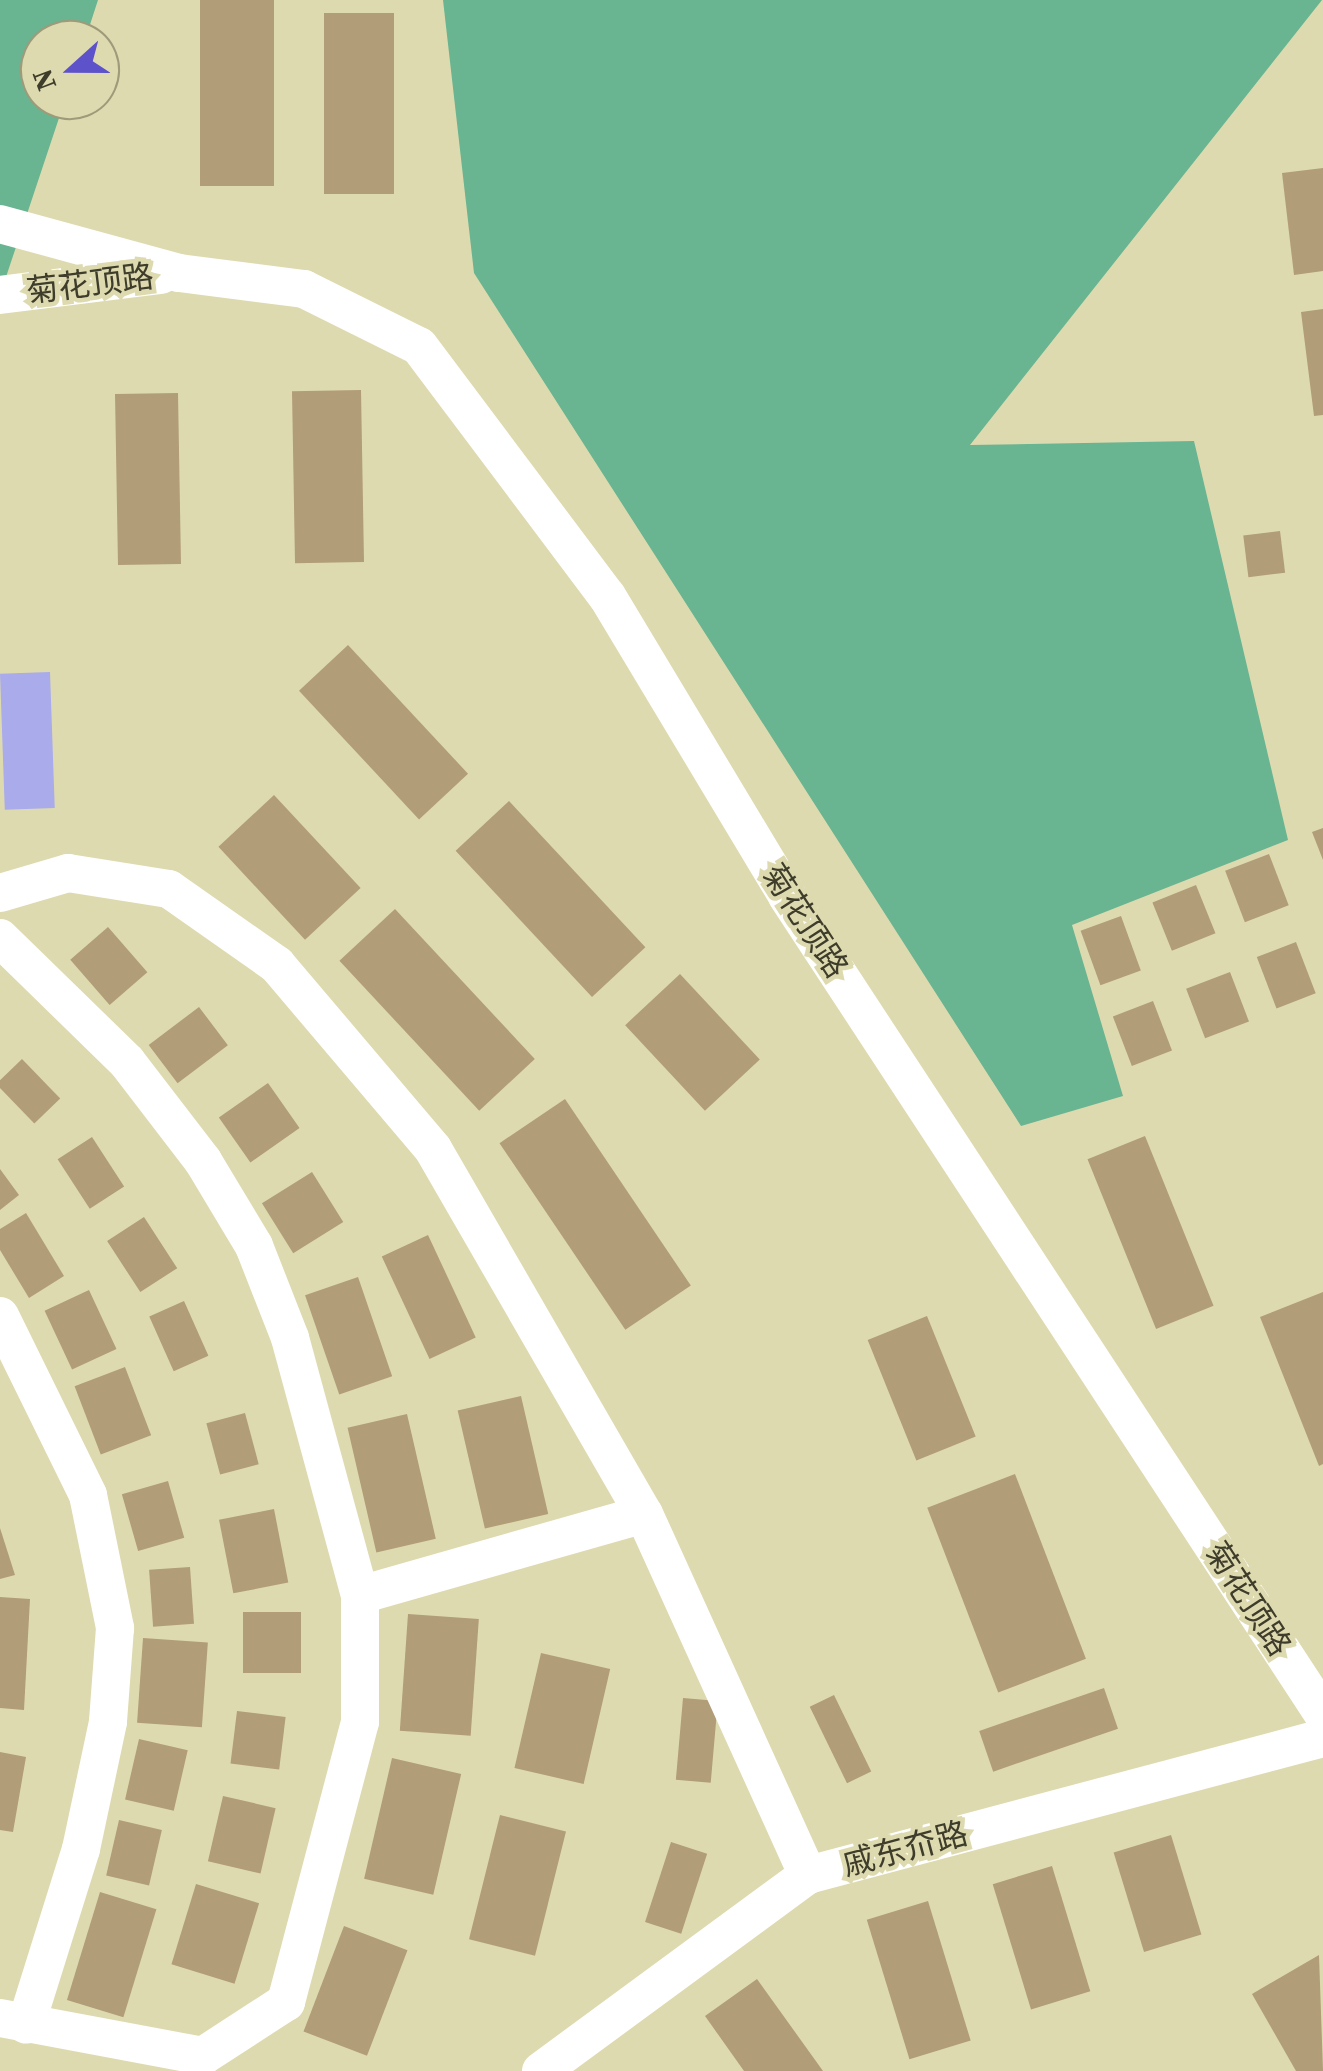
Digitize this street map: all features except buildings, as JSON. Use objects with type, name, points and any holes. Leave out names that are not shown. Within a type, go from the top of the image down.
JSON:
[{"type":"street","name":"菊花顶路","points":[[0,224],[179,273],[304,289],[419,346],[608,596],[787,896],[1323,1714]]},
{"type":"street","name":"菊花顶路","points":[[0,295],[179,273]]},
{"type":"street","points":[[0,893],[68,873],[169,888],[277,965],[432,1150],[644,1514],[808,1875]]},
{"type":"street","points":[[0,938],[127,1062],[204,1161],[254,1246],[290,1338],[360,1594],[360,1722],[286,2002],[202,2056],[13,2022],[81,1849],[108,1722],[114,1628],[88,1495],[0,1316]]},
{"type":"street","points":[[360,1594],[644,1514]]},
{"type":"street","name":"戚东夼路","points":[[541,2071],[808,1875],[1323,1738]]},
{"type":"green space","points":[[0,0],[98,0],[92,20],[20,20],[20,120],[58,120],[0,295]]},
{"type":"green space","points":[[443,0],[1322,0],[970,445],[1194,441],[1288,840],[1072,925],[1123,1096],[1021,1126],[474,273]]},
{"type":"water","points":[[50,672],[55,808],[5,810],[0,674]]}]
